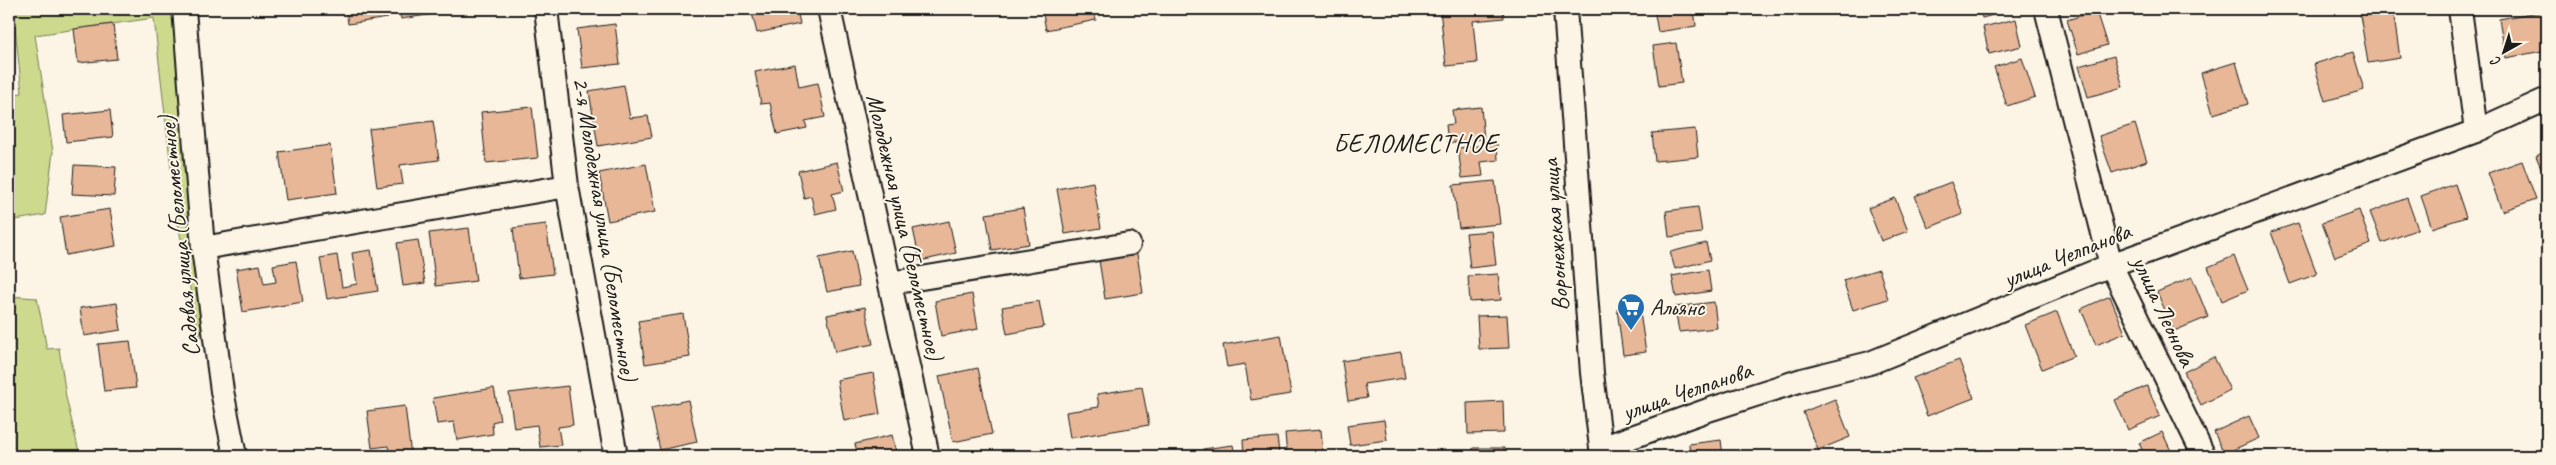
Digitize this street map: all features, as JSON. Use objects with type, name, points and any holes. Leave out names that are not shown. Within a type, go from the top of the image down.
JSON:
[{"type":"street","name":"Садовая улица (Беломестное)","points":[[184,9],[203,248],[222,390],[235,456]]},
{"type":"street","name":"2-я Молодежная улица (Беломестное)","points":[[546,9],[567,186],[616,456]]},
{"type":"street","name":"Молодежная улица (Беломестное)","points":[[832,9],[928,456]]},
{"type":"street","name":"Воронежская улица","points":[[1565,9],[1592,373],[1602,452]]},
{"type":"street","name":"улица Леонова","points":[[2046,9],[2111,265],[2204,456]]},
{"type":"street","points":[[2460,9],[2476,131]]},
{"type":"street","name":"улица Челпанова","points":[[1602,452],[1708,410],[1802,380],[1870,362],[2111,265],[2476,131],[2547,99]]},
{"type":"street","points":[[203,248],[567,186]]},
{"type":"street","points":[[891,283],[1129,244]]},
{"type":"green space","points":[[13,9],[184,9],[211,303],[199,337],[176,212],[154,18],[35,35],[53,152],[45,215],[9,221],[9,95],[22,93]]},
{"type":"green space","points":[[9,296],[37,298],[47,349],[59,348],[66,397],[80,456],[9,456]]},
{"type":"building","points":[[346,9],[387,9],[388,18],[348,24]]},
{"type":"building","points":[[399,9],[439,9],[440,13],[401,19]]},
{"type":"building","points":[[722,9],[739,9],[740,11],[723,14]]},
{"type":"building","points":[[751,9],[797,9],[800,24],[757,33]]},
{"type":"building","points":[[1042,9],[1093,9],[1096,20],[1046,30]]},
{"type":"building","points":[[1440,9],[1503,9],[1504,18],[1473,21],[1477,63],[1446,66]]},
{"type":"building","points":[[1654,9],[1694,9],[1696,26],[1658,32]]},
{"type":"building","points":[[1980,9],[2016,9],[1982,18]]},
{"type":"building","points":[[2393,10],[2400,58],[2368,63],[2360,15]]},
{"type":"building","points":[[2096,11],[2107,45],[2078,54],[2067,20]]},
{"type":"building","points":[[2543,11],[2547,34],[2547,50],[2506,58],[2499,19]]},
{"type":"building","points":[[2016,19],[2022,46],[1989,54],[1983,27]]},
{"type":"building","points":[[113,24],[117,59],[78,63],[74,29]]},
{"type":"building","points":[[615,24],[620,64],[582,68],[577,29]]},
{"type":"building","points":[[1676,43],[1682,83],[1659,86],[1653,46]]},
{"type":"building","points":[[2353,52],[2364,90],[2325,101],[2314,64]]},
{"type":"building","points":[[2114,56],[2123,87],[2088,97],[2079,66]]},
{"type":"building","points":[[2022,58],[2035,97],[2007,106],[1994,67]]},
{"type":"building","points":[[2236,62],[2248,104],[2213,114],[2201,73]]},
{"type":"building","points":[[795,64],[799,87],[818,83],[825,117],[805,121],[807,128],[777,134],[770,103],[761,104],[755,72]]},
{"type":"building","points":[[624,85],[630,118],[648,116],[652,137],[598,146],[589,91]]},
{"type":"building","points":[[532,107],[538,158],[486,163],[481,112]]},
{"type":"building","points":[[1481,107],[1484,139],[1448,143],[1446,125],[1454,124],[1452,110]]},
{"type":"building","points":[[110,110],[113,137],[66,142],[63,115]]},
{"type":"building","points":[[433,121],[439,160],[400,165],[403,184],[377,187],[369,129]]},
{"type":"building","points":[[2135,124],[2147,161],[2112,173],[2099,136]]},
{"type":"building","points":[[1695,129],[1698,157],[1655,161],[1652,133]]},
{"type":"building","points":[[1497,144],[1498,160],[1481,162],[1483,176],[1462,178],[1458,148]]},
{"type":"building","points":[[330,145],[337,193],[286,200],[279,152]]},
{"type":"building","points":[[2547,151],[2547,182],[2536,156]]},
{"type":"building","points":[[2522,161],[2536,199],[2502,211],[2488,173]]},
{"type":"building","points":[[837,162],[844,191],[832,194],[836,209],[815,214],[811,196],[804,198],[798,171]]},
{"type":"building","points":[[646,164],[655,212],[608,221],[599,173]]},
{"type":"building","points":[[74,165],[116,167],[114,196],[72,194]]},
{"type":"building","points":[[1495,181],[1500,224],[1459,228],[1453,185]]},
{"type":"building","points":[[1093,182],[1101,228],[1065,234],[1057,189]]},
{"type":"building","points":[[1951,182],[1963,214],[1928,228],[1915,196]]},
{"type":"building","points":[[2455,184],[2466,217],[2432,228],[2421,196]]},
{"type":"building","points":[[1895,198],[1908,231],[1881,241],[1868,208]]},
{"type":"building","points":[[2407,198],[2418,229],[2382,243],[2370,212]]},
{"type":"building","points":[[1698,207],[1702,233],[1669,237],[1666,211]]},
{"type":"building","points":[[1023,208],[1029,244],[992,250],[986,214]]},
{"type":"building","points":[[110,209],[116,246],[66,255],[60,217]]},
{"type":"building","points":[[2359,210],[2371,244],[2335,257],[2322,223]]},
{"type":"building","points":[[949,221],[956,253],[920,261],[913,229]]},
{"type":"building","points":[[2298,223],[2317,274],[2290,284],[2271,232]]},
{"type":"building","points":[[546,224],[553,274],[519,278],[513,228]]},
{"type":"building","points":[[469,228],[476,281],[436,286],[429,233]]},
{"type":"building","points":[[1492,231],[1496,265],[1470,268],[1466,233]]},
{"type":"building","points":[[418,240],[425,283],[403,286],[397,243]]},
{"type":"building","points":[[1706,243],[1710,260],[1675,269],[1670,252]]},
{"type":"building","points":[[371,250],[378,291],[327,299],[320,258],[337,255],[342,287],[357,284],[352,253]]},
{"type":"building","points":[[852,251],[859,286],[827,292],[819,258]]},
{"type":"building","points":[[1137,254],[1143,293],[1105,299],[1099,260]]},
{"type":"building","points":[[2234,256],[2248,290],[2222,301],[2208,267]]},
{"type":"building","points":[[296,261],[303,302],[243,312],[236,269],[260,265],[264,284],[276,282],[273,265]]},
{"type":"building","points":[[1879,269],[1888,299],[1853,310],[1843,280]]},
{"type":"building","points":[[1708,270],[1711,291],[1676,297],[1672,276]]},
{"type":"building","points":[[1498,274],[1501,300],[1470,302],[1468,276]]},
{"type":"building","points":[[2192,277],[2208,317],[2174,331],[2157,292]]},
{"type":"building","points":[[972,294],[978,329],[941,336],[935,301]]},
{"type":"building","points":[[2110,296],[2125,333],[2096,345],[2081,309]]},
{"type":"building","points":[[1039,301],[1044,327],[1007,334],[1002,307]]},
{"type":"building","points":[[1714,302],[1717,328],[1679,332],[1675,307]]},
{"type":"building","points":[[117,303],[121,330],[84,336],[80,308]]},
{"type":"building","name":"Альянс","points":[[1639,306],[1646,352],[1623,355],[1617,309]]},
{"type":"building","points":[[865,307],[873,344],[835,352],[827,315]]},
{"type":"building","points":[[2057,312],[2074,356],[2042,369],[2025,325]]},
{"type":"building","points":[[683,314],[690,357],[645,364],[638,321]]},
{"type":"building","points":[[1507,315],[1509,348],[1479,349],[1477,316]]},
{"type":"building","points":[[1281,335],[1291,394],[1251,400],[1245,364],[1227,367],[1223,345]]},
{"type":"building","points":[[130,341],[136,388],[104,391],[98,344]]},
{"type":"building","points":[[1401,352],[1405,378],[1364,384],[1367,398],[1348,401],[1342,361]]},
{"type":"building","points":[[2214,357],[2230,390],[2201,405],[2184,372]]},
{"type":"building","points":[[1959,360],[1974,398],[1927,416],[1913,378]]},
{"type":"building","points":[[978,368],[992,434],[953,442],[939,376]]},
{"type":"building","points":[[873,373],[880,414],[844,421],[837,380]]},
{"type":"building","points":[[568,386],[573,425],[558,427],[561,445],[540,447],[537,425],[514,428],[509,393]]},
{"type":"building","points":[[2147,386],[2160,416],[2128,430],[2115,400]]},
{"type":"building","points":[[1142,387],[1149,425],[1070,438],[1066,412],[1099,407],[1097,394]]},
{"type":"building","points":[[494,388],[500,420],[492,422],[493,434],[457,440],[454,422],[437,424],[433,398]]},
{"type":"building","points":[[1835,399],[1850,437],[1818,450],[1803,412]]},
{"type":"building","points":[[688,400],[697,442],[660,450],[651,408]]},
{"type":"building","points":[[1503,401],[1504,433],[1468,434],[1467,403]]},
{"type":"building","points":[[405,406],[411,456],[390,456],[388,446],[372,448],[367,411]]},
{"type":"building","points":[[2249,416],[2259,438],[2224,454],[2214,432]]},
{"type":"building","points":[[1384,420],[1387,440],[1350,445],[1347,425]]},
{"type":"building","points":[[1321,430],[1323,453],[1287,456],[1285,433]]},
{"type":"building","points":[[2162,432],[2173,455],[2145,456],[2139,443]]},
{"type":"building","points":[[892,435],[897,456],[858,456],[855,444]]},
{"type":"building","points":[[1277,437],[1279,453],[1244,456],[1243,440]]},
{"type":"building","points":[[1721,440],[1723,456],[1690,456],[1689,444]]},
{"type":"building","points":[[1233,445],[1235,456],[1204,456],[1203,449]]},
{"type":"building","points":[[1473,448],[1504,448],[1505,456],[1473,456]]},
{"type":"place","name":"Альянс","points":[[1631,331]]},
{"type":"district","name":"БЕЛОМЕСТНОЕ","points":[[1416,143]]}]
